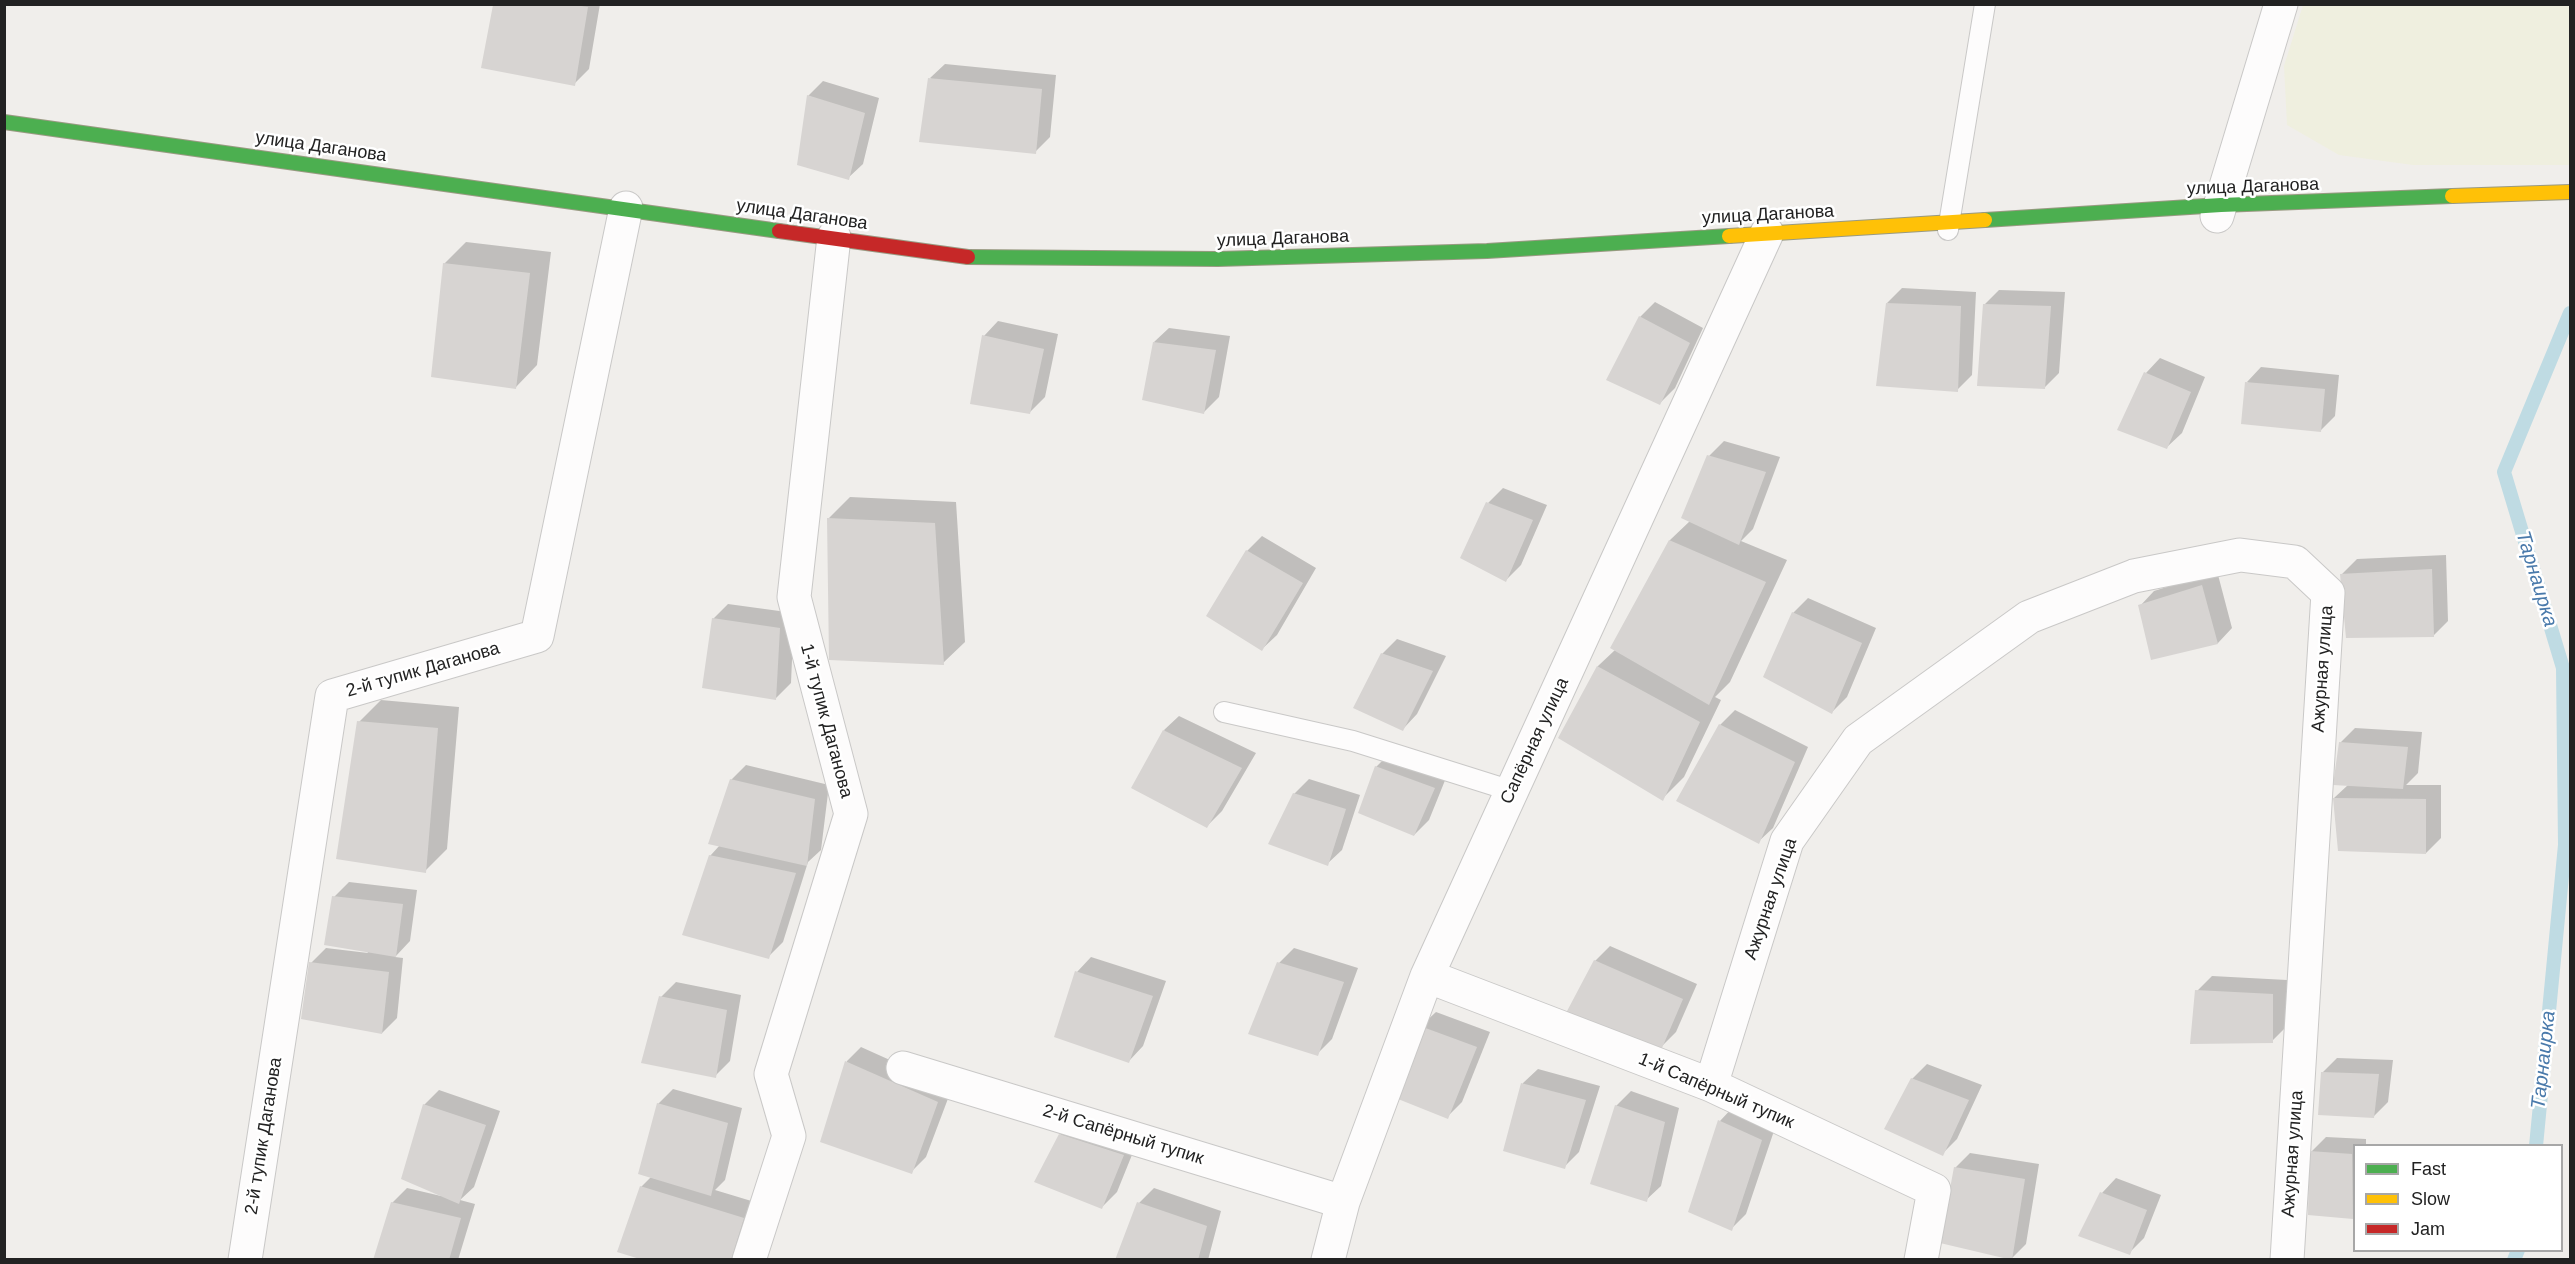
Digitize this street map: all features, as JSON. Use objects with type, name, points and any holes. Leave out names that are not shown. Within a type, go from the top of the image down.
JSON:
[{"type":"main road","name":"улица Даганова","points":[[4,122],[834,242],[973,268],[1217,271],[1488,262],[1765,239],[2571,192]]},
{"type":"main road","name":"улица Даганова","points":[[4,132],[625,213]]},
{"type":"main road","name":"улица Даганова","points":[[2219,211],[2571,204]]},
{"type":"street","points":[[2219,211],[2281,4]]},
{"type":"street","name":"2-й тупик Даганова","points":[[245,1260],[332,696],[537,636],[625,213]]},
{"type":"street","name":"Сапёрная улица","points":[[1328,1260],[1343,1202],[1427,976],[1765,239]]},
{"type":"street","name":"1-й тупик Даганова","points":[[749,1260],[789,1136],[771,1074],[851,814],[794,597],[834,242]]},
{"type":"street","name":"Ажурная улица","points":[[1711,1085],[1787,841],[1858,740],[2029,617],[2134,576],[2240,555],[2295,562],[2328,593],[2287,1260]]},
{"type":"street","name":"1-й Сапёрный тупик","points":[[1427,976],[1711,1085],[1934,1190],[1921,1260]]},
{"type":"street","name":"2-й Сапёрный тупик","points":[[903,1068],[1343,1202]]},
{"type":"lane","points":[[1949,228],[1985,4]]},
{"type":"lane","points":[[1224,712],[1353,741],[1512,792]]},
{"type":"green space","points":[[2303,5],[2570,5],[2570,165],[2413,165],[2339,155],[2287,125],[2284,66]]},
{"type":"building","points":[[493,5],[588,7],[575,86],[481,68]]},
{"type":"building","points":[[928,78],[1042,89],[1036,154],[919,142]]},
{"type":"building","points":[[807,95],[865,113],[849,180],[797,165]]},
{"type":"building","points":[[443,263],[530,273],[516,389],[431,377]]},
{"type":"building","points":[[1886,303],[1961,306],[1958,392],[1876,386]]},
{"type":"building","points":[[1983,304],[2051,306],[2045,389],[1977,386]]},
{"type":"building","points":[[1639,316],[1690,343],[1660,405],[1606,380]]},
{"type":"building","points":[[982,335],[1044,349],[1030,414],[970,404]]},
{"type":"building","points":[[1153,342],[1216,350],[1204,414],[1142,400]]},
{"type":"building","points":[[2144,372],[2191,392],[2167,449],[2117,430]]},
{"type":"building","points":[[2245,382],[2325,389],[2321,432],[2241,424]]},
{"type":"building","points":[[1707,455],[1766,472],[1739,545],[1681,518]]},
{"type":"building","points":[[1486,502],[1533,520],[1506,582],[1460,558]]},
{"type":"building","points":[[827,518],[935,523],[944,665],[829,660]]},
{"type":"building","points":[[1669,540],[1766,582],[1709,705],[1610,648]]},
{"type":"building","points":[[1246,550],[1303,583],[1262,651],[1206,616]]},
{"type":"building","points":[[2432,569],[2434,637],[2346,638],[2340,574]]},
{"type":"building","points":[[2202,585],[2218,644],[2151,660],[2138,605]]},
{"type":"building","points":[[1792,612],[1862,643],[1832,714],[1763,677]]},
{"type":"building","points":[[712,618],[780,628],[776,700],[702,688]]},
{"type":"building","points":[[1381,653],[1433,671],[1403,731],[1353,708]]},
{"type":"building","points":[[1597,666],[1700,722],[1663,801],[1558,738]]},
{"type":"building","points":[[357,721],[438,728],[426,873],[336,859]]},
{"type":"building","points":[[1719,724],[1795,762],[1759,844],[1676,801]]},
{"type":"building","points":[[1163,730],[1242,768],[1207,828],[1131,788]]},
{"type":"building","points":[[2339,742],[2408,747],[2403,789],[2333,785]]},
{"type":"building","points":[[1375,766],[1435,788],[1414,836],[1358,813]]},
{"type":"building","points":[[730,779],[815,799],[807,866],[708,844]]},
{"type":"building","points":[[1293,793],[1346,809],[1328,866],[1268,844]]},
{"type":"building","points":[[2333,798],[2426,799],[2426,854],[2338,851]]},
{"type":"building","points":[[709,855],[796,873],[769,959],[682,935]]},
{"type":"building","points":[[332,896],[403,904],[396,957],[324,945]]},
{"type":"building","points":[[1594,960],[1683,999],[1662,1048],[1566,1013]]},
{"type":"building","points":[[309,962],[389,972],[382,1034],[301,1019]]},
{"type":"building","points":[[1277,962],[1344,982],[1318,1056],[1248,1034]]},
{"type":"building","points":[[1075,971],[1153,996],[1129,1063],[1054,1037]]},
{"type":"building","points":[[2195,990],[2273,994],[2273,1043],[2190,1044]]},
{"type":"building","points":[[659,996],[727,1010],[716,1078],[641,1063]]},
{"type":"building","points":[[1420,1026],[1477,1047],[1448,1119],[1398,1099]]},
{"type":"building","points":[[845,1061],[938,1102],[912,1174],[820,1142]]},
{"type":"building","points":[[2321,1072],[2379,1074],[2374,1118],[2318,1115]]},
{"type":"building","points":[[1911,1078],[1969,1100],[1943,1156],[1884,1129]]},
{"type":"building","points":[[1521,1083],[1586,1100],[1565,1169],[1503,1151]]},
{"type":"building","points":[[657,1103],[728,1123],[711,1196],[638,1174]]},
{"type":"building","points":[[423,1104],[486,1125],[459,1204],[401,1179]]},
{"type":"building","points":[[1615,1105],[1665,1122],[1647,1202],[1590,1184]]},
{"type":"building","points":[[1718,1120],[1762,1140],[1732,1231],[1688,1212]]},
{"type":"building","points":[[1059,1134],[1124,1155],[1102,1209],[1034,1182]]},
{"type":"building","points":[[2309,1151],[2352,1154],[2353,1219],[2308,1215]]},
{"type":"building","points":[[1954,1167],[2025,1179],[2012,1260],[1940,1243]]},
{"type":"building","points":[[640,1186],[744,1218],[731,1260],[643,1260],[617,1252]]},
{"type":"building","points":[[2100,1192],[2147,1210],[2130,1255],[2078,1236]]},
{"type":"building","points":[[391,1202],[461,1218],[449,1260],[373,1260]]},
{"type":"building","points":[[1137,1202],[1207,1226],[1198,1260],[1115,1260]]},
{"type":"waterway","name":"Тарнаирка","points":[[2536,1144],[2565,845],[2563,668],[2504,472],[2570,313]]},
{"type":"waterway","name":"Тарнаирка","points":[[2514,1260],[2517,1252]]},
{"type":"traffic: fast","points":[[4,122],[779,231]]},
{"type":"traffic: fast","points":[[1985,220],[2221,205],[2452,196]]},
{"type":"traffic: fast","points":[[968,257],[1218,259],[1487,251],[1729,236]]},
{"type":"traffic: slow","points":[[2452,196],[2570,192]]},
{"type":"traffic: slow","points":[[1729,236],[1985,220]]},
{"type":"traffic: jam","points":[[779,231],[968,257]]}]
